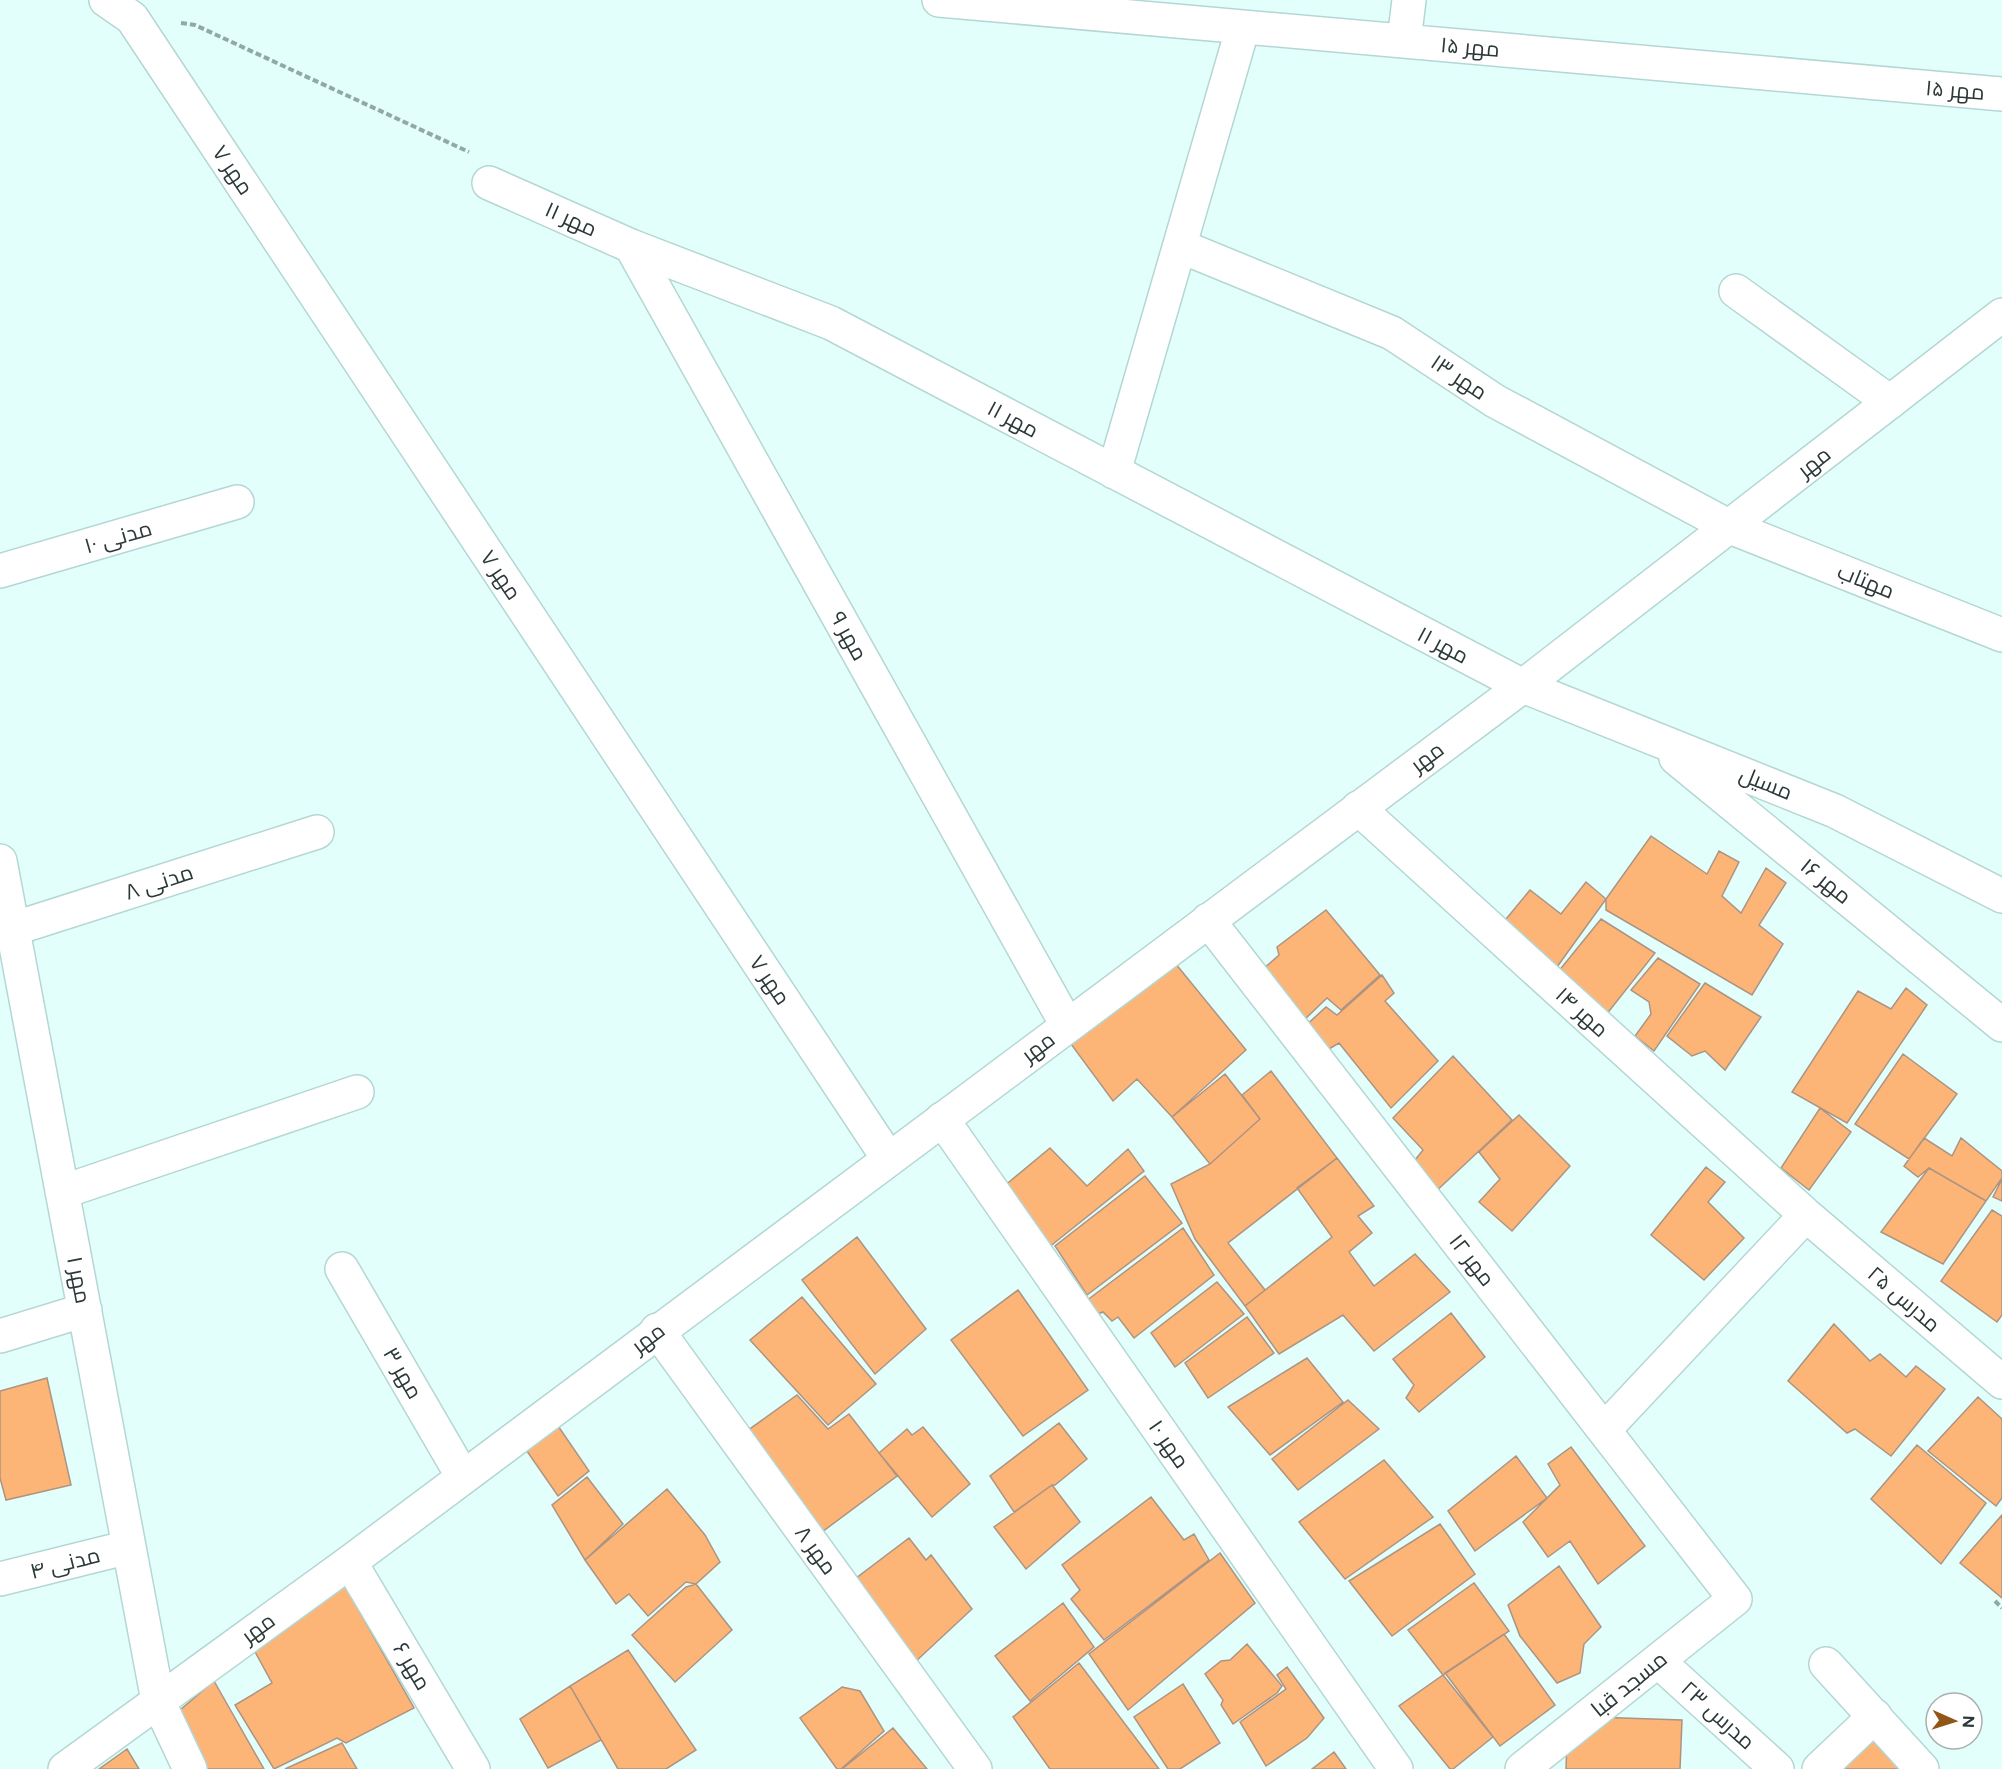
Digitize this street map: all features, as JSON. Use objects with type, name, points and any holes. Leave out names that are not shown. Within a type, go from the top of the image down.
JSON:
[{"type":"street","name":"مهر ۱۵","points":[[939,0],[2002,94]]},
{"type":"street","points":[[1404,41],[1409,0]]},
{"type":"street","name":"مهر ۷","points":[[119,9],[888,1158]]},
{"type":"street","points":[[1114,472],[1243,27]]},
{"type":"street","name":"مهر ۱۱","points":[[489,183],[631,246],[831,323],[1523,686]]},
{"type":"street","name":"مهر ۹","points":[[631,246],[1067,1025]]},
{"type":"street","name":"مهر ۱۳","points":[[1180,246],[1392,333],[1495,401],[1730,527]]},
{"type":"street","points":[[1737,291],[1890,402]]},
{"type":"street","name":"مهر","points":[[65,1769],[350,1562],[657,1330],[1523,686],[2002,315]]},
{"type":"street","name":"مدنی ۱۰","points":[[0,571],[237,502]]},
{"type":"street","name":"مهتاب","points":[[1730,527],[2002,635]]},
{"type":"street","name":"مسیل","points":[[1523,686],[1834,811],[2002,896]]},
{"type":"street","name":"مهر ۱۶","points":[[1650,737],[2002,1025]]},
{"type":"street","name":"مهر ۱۴","points":[[1358,808],[1806,1215]]},
{"type":"street","name":"مدنی ۸","points":[[6,931],[318,832]]},
{"type":"street","name":"مهر ۱","points":[[0,861],[6,931],[62,1192],[158,1701],[190,1769]]},
{"type":"street","name":"مهر ۱۲","points":[[1208,920],[1735,1599]]},
{"type":"street","points":[[62,1192],[357,1092]]},
{"type":"street","name":"مهر ۱۰","points":[[942,1119],[1396,1769]]},
{"type":"street","points":[[1604,1430],[1806,1215]]},
{"type":"street","name":"مدرس ۲۵","points":[[1806,1215],[2002,1382]]},
{"type":"street","name":"مهر ۳","points":[[342,1269],[463,1477]]},
{"type":"street","points":[[0,1336],[85,1310]]},
{"type":"street","name":"مهر ۸","points":[[657,1330],[975,1769]]},
{"type":"street","name":"مدنی ۴","points":[[0,1579],[129,1547]]},
{"type":"street","name":"مهر ۶","points":[[350,1562],[473,1769]]},
{"type":"street","name":"مسجد قبا","points":[[1522,1769],[1735,1599]]},
{"type":"street","name":"مدرس ۲۳","points":[[1658,1661],[1777,1769]]},
{"type":"street","points":[[1826,1664],[1922,1769]]},
{"type":"street","points":[[1819,1769],[1875,1716]]},
{"type":"path","points":[[119,9],[195,24],[469,152],[489,183]]},
{"type":"path","points":[[1995,1602],[2002,1608]]},
{"type":"building","points":[[1651,836],[1707,874],[1719,851],[1739,862],[1722,896],[1741,913],[1766,868],[1786,883],[1759,925],[1783,944],[1752,995],[1606,910],[1606,899]]},
{"type":"building","points":[[1586,882],[1606,899],[1549,978],[1497,930],[1530,890],[1561,914]]},
{"type":"building","points":[[1326,910],[1380,975],[1341,1010],[1327,998],[1303,1021],[1262,970],[1279,955],[1277,947]]},
{"type":"building","points":[[1601,919],[1655,953],[1602,1020],[1554,977]]},
{"type":"building","points":[[1658,958],[1700,984],[1654,1051],[1635,1036],[1651,1014],[1649,1002],[1631,990]]},
{"type":"building","points":[[1175,963],[1246,1050],[1172,1117],[1137,1079],[1113,1101],[1068,1040]]},
{"type":"building","points":[[1382,975],[1394,993],[1385,1001],[1438,1061],[1391,1108],[1339,1043],[1329,1049],[1302,1029],[1326,1007],[1337,1015]]},
{"type":"building","points":[[1705,983],[1761,1017],[1725,1070],[1705,1051],[1692,1056],[1667,1036]]},
{"type":"building","points":[[1906,988],[1927,1005],[1847,1123],[1792,1092],[1858,991],[1891,1009]]},
{"type":"building","points":[[1903,1054],[1957,1094],[1909,1159],[1855,1124]]},
{"type":"building","points":[[1453,1056],[1512,1120],[1431,1196],[1407,1170],[1423,1150],[1393,1118]]},
{"type":"building","points":[[1271,1071],[1337,1158],[1228,1243],[1265,1290],[1245,1306],[1195,1239],[1171,1184],[1210,1164],[1260,1119],[1242,1095]]},
{"type":"building","points":[[1225,1074],[1260,1119],[1210,1164],[1172,1117]]},
{"type":"building","points":[[1820,1108],[1851,1132],[1809,1190],[1781,1168]]},
{"type":"building","points":[[1519,1115],[1570,1166],[1512,1231],[1479,1202],[1500,1179],[1479,1152]]},
{"type":"building","points":[[1924,1138],[1952,1156],[1961,1138],[2002,1171],[2002,1178],[1986,1201],[1929,1168],[1918,1177],[1904,1166]]},
{"type":"building","points":[[1050,1148],[1087,1186],[1128,1149],[1144,1171],[1048,1248],[1003,1187]]},
{"type":"building","points":[[1337,1158],[1374,1206],[1358,1216],[1372,1233],[1349,1252],[1374,1286],[1415,1254],[1450,1292],[1374,1351],[1343,1315],[1279,1354],[1245,1306],[1332,1237],[1297,1188]]},
{"type":"building","points":[[1706,1167],[1725,1182],[1708,1202],[1744,1238],[1704,1280],[1651,1235]]},
{"type":"building","points":[[1929,1168],[1986,1201],[1943,1264],[1881,1232]]},
{"type":"building","points":[[1145,1176],[1182,1223],[1087,1295],[1055,1246]]},
{"type":"building","points":[[2002,1179],[2002,1201],[1993,1197]]},
{"type":"building","points":[[1992,1210],[2002,1216],[2002,1315],[1997,1322],[1941,1281]]},
{"type":"building","points":[[1183,1228],[1214,1275],[1134,1338],[1118,1317],[1112,1321],[1103,1312],[1093,1316],[1082,1304]]},
{"type":"building","points":[[857,1237],[926,1329],[875,1374],[802,1280]]},
{"type":"building","points":[[1217,1282],[1244,1314],[1175,1367],[1151,1333]]},
{"type":"building","points":[[1018,1290],[1088,1390],[1023,1436],[951,1340]]},
{"type":"building","points":[[802,1297],[876,1384],[828,1425],[750,1340]]},
{"type":"building","points":[[1451,1313],[1485,1357],[1419,1412],[1406,1398],[1414,1385],[1393,1359]]},
{"type":"building","points":[[1247,1317],[1274,1353],[1208,1398],[1185,1363]]},
{"type":"building","points":[[1834,1324],[1870,1361],[1880,1354],[1906,1377],[1916,1366],[1945,1389],[1891,1456],[1855,1429],[1847,1433],[1788,1381]]},
{"type":"building","points":[[1307,1358],[1343,1402],[1270,1455],[1228,1407]]},
{"type":"building","points":[[47,1378],[71,1485],[6,1500],[0,1478],[0,1391]]},
{"type":"building","points":[[797,1395],[828,1429],[849,1414],[897,1476],[814,1538],[740,1436]]},
{"type":"building","points":[[1978,1397],[2002,1419],[2002,1498],[1996,1506],[1928,1451]]},
{"type":"building","points":[[1348,1400],[1379,1429],[1298,1490],[1272,1459]]},
{"type":"building","points":[[556,1423],[589,1471],[558,1496],[522,1444]]},
{"type":"building","points":[[1059,1423],[1087,1459],[1055,1485],[1014,1512],[990,1476]]},
{"type":"building","points":[[923,1427],[970,1484],[932,1517],[879,1453],[907,1429],[912,1435]]},
{"type":"building","points":[[1917,1445],[1986,1503],[1941,1564],[1871,1499]]},
{"type":"building","points":[[1571,1447],[1645,1546],[1598,1584],[1570,1541],[1548,1557],[1523,1522],[1560,1485],[1548,1464]]},
{"type":"building","points":[[1516,1456],[1547,1498],[1475,1551],[1448,1511]]},
{"type":"building","points":[[1384,1460],[1433,1517],[1345,1579],[1299,1522]]},
{"type":"building","points":[[587,1477],[623,1524],[585,1560],[552,1505]]},
{"type":"building","points":[[1052,1485],[1080,1522],[1026,1569],[994,1527]]},
{"type":"building","points":[[667,1489],[705,1535],[720,1562],[696,1584],[686,1582],[648,1616],[629,1594],[616,1604],[585,1560]]},
{"type":"building","points":[[1151,1497],[1184,1540],[1194,1534],[1209,1560],[1104,1640],[1071,1599],[1080,1590],[1062,1565]]},
{"type":"building","points":[[2002,1515],[2002,1598],[1960,1563]]},
{"type":"building","points":[[1440,1524],[1475,1574],[1392,1636],[1349,1581]]},
{"type":"building","points":[[909,1538],[926,1560],[931,1555],[972,1609],[913,1664],[851,1582]]},
{"type":"building","points":[[1220,1553],[1255,1603],[1128,1710],[1089,1654]]},
{"type":"building","points":[[1559,1566],[1601,1627],[1584,1644],[1580,1673],[1557,1683],[1520,1636],[1508,1605]]},
{"type":"building","points":[[1474,1583],[1509,1631],[1443,1675],[1408,1630]]},
{"type":"building","points":[[696,1584],[732,1630],[675,1682],[632,1635],[686,1587]]},
{"type":"building","points":[[345,1586],[414,1708],[346,1743],[337,1738],[274,1769],[235,1705],[272,1683],[254,1650]]},
{"type":"building","points":[[1063,1603],[1094,1647],[1030,1701],[995,1656]]},
{"type":"building","points":[[1504,1634],[1555,1705],[1500,1746],[1445,1673]]},
{"type":"building","points":[[1247,1644],[1282,1686],[1277,1693],[1233,1724],[1221,1705],[1223,1700],[1205,1674],[1221,1661],[1230,1660]]},
{"type":"building","points":[[628,1650],[696,1750],[666,1769],[618,1769],[570,1686]]},
{"type":"building","points":[[1079,1663],[1159,1769],[1050,1769],[1013,1717]]},
{"type":"building","points":[[1287,1667],[1324,1718],[1307,1738],[1266,1766],[1240,1722],[1286,1689],[1277,1675]]},
{"type":"building","points":[[1443,1675],[1493,1737],[1453,1769],[1450,1769],[1399,1706]]},
{"type":"building","points":[[214,1681],[264,1769],[202,1769],[172,1717]]},
{"type":"building","points":[[1183,1684],[1220,1743],[1180,1769],[1168,1769],[1134,1717]]},
{"type":"building","points":[[570,1686],[601,1740],[548,1768],[520,1719]]},
{"type":"building","points":[[842,1687],[860,1691],[884,1731],[841,1769],[837,1769],[800,1718]]},
{"type":"building","points":[[1593,1717],[1682,1720],[1680,1769],[1566,1769],[1567,1741]]},
{"type":"building","points":[[1875,1717],[1921,1769],[1831,1769]]},
{"type":"building","points":[[893,1728],[927,1769],[842,1769]]},
{"type":"building","points":[[342,1743],[357,1769],[285,1769]]},
{"type":"building","points":[[127,1749],[139,1769],[99,1769]]},
{"type":"building","points":[[1334,1752],[1346,1769],[1312,1769]]}]
